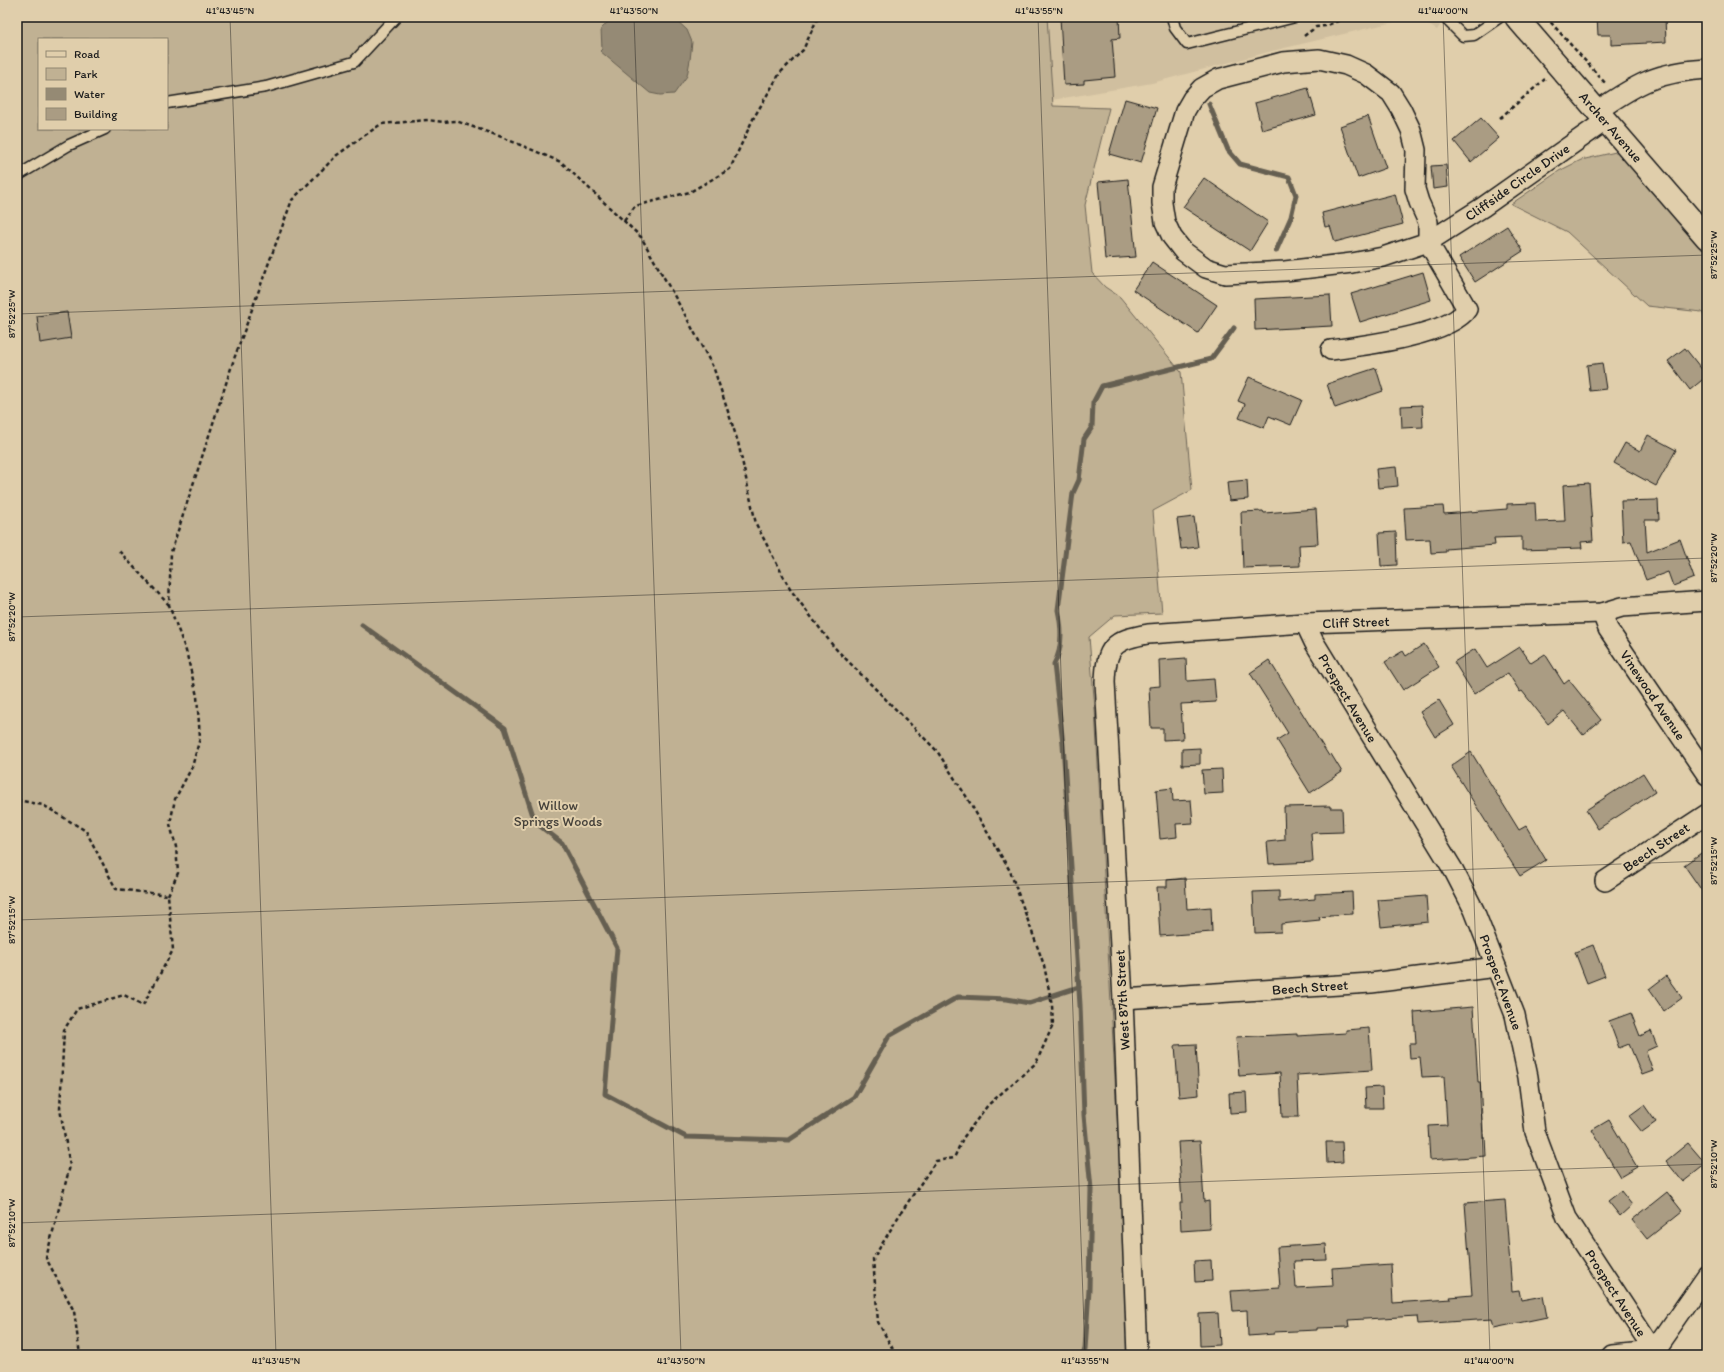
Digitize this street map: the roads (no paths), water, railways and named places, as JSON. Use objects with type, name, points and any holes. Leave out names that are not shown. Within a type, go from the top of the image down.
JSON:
[{"type":"main road","name":"Archer Avenue","points":[[1516,17],[1707,238]]},
{"type":"street","name":"Cliffside Circle Drive","points":[[1428,242],[1428,222],[1415,189],[1416,150],[1411,130],[1391,93],[1366,74],[1346,65],[1319,59],[1283,62],[1218,79],[1202,88],[1192,98],[1185,111],[1162,187],[1162,203],[1165,222],[1172,237],[1183,251],[1206,268],[1225,274],[1285,272],[1327,267],[1383,257],[1428,242],[1483,206],[1601,116],[1631,88],[1656,77],[1678,71],[1707,69]]},
{"type":"street","points":[[1331,350],[1380,344],[1419,334],[1462,316],[1467,309],[1428,242]]},
{"type":"street","name":"Cliff Street","points":[[1113,646],[1131,637],[1148,634],[1305,623],[1602,613],[1622,607],[1707,601]]},
{"type":"street","name":"Vinewood Avenue","points":[[1602,613],[1608,629],[1707,775]]},
{"type":"street","name":"Prospect Avenue","points":[[1305,623],[1314,642],[1454,871],[1474,910],[1516,1015],[1528,1077],[1535,1132],[1566,1218],[1655,1353]]},
{"type":"street","name":"West 87th Street","points":[[1113,646],[1108,654],[1105,682],[1123,999],[1137,1355]]},
{"type":"street","name":"Beech Street","points":[[1605,881],[1707,814]]},
{"type":"street","name":"Beech Street","points":[[1123,999],[1253,992],[1371,983],[1496,967]]},
{"type":"street","points":[[1612,1355],[1655,1353],[1707,1275]]},
{"type":"lane","points":[[168,103],[266,87],[354,62],[396,17]]},
{"type":"lane","points":[[1172,17],[1175,28],[1187,44],[1295,17]]},
{"type":"lane","points":[[1444,17],[1463,36],[1474,35],[1500,17]]},
{"type":"lane","points":[[17,176],[69,145],[103,130]]},
{"type":"water","points":[[613,17],[673,17],[687,30],[692,42],[687,76],[674,94],[660,95],[650,93],[600,51],[602,49],[601,29]]},
{"type":"waterway","points":[[1209,104],[1228,150],[1240,164],[1289,177],[1296,195],[1291,217],[1276,251]]},
{"type":"waterway","points":[[1083,1355],[1085,1349],[1089,1290],[1091,1189],[1084,1115],[1080,1005],[1063,744],[1054,664],[1059,651],[1061,638],[1058,610],[1073,493],[1079,480],[1084,439],[1092,427],[1093,403],[1102,386],[1211,359],[1234,328]]},
{"type":"waterway","points":[[362,625],[505,728],[535,822],[562,843],[617,948],[605,1094],[686,1137],[789,1140],[854,1097],[889,1036],[958,997],[1007,999],[1029,1003],[1079,987]]},
{"type":"park label","name":"Willow Springs Woods","points":[[558,814]]}]
